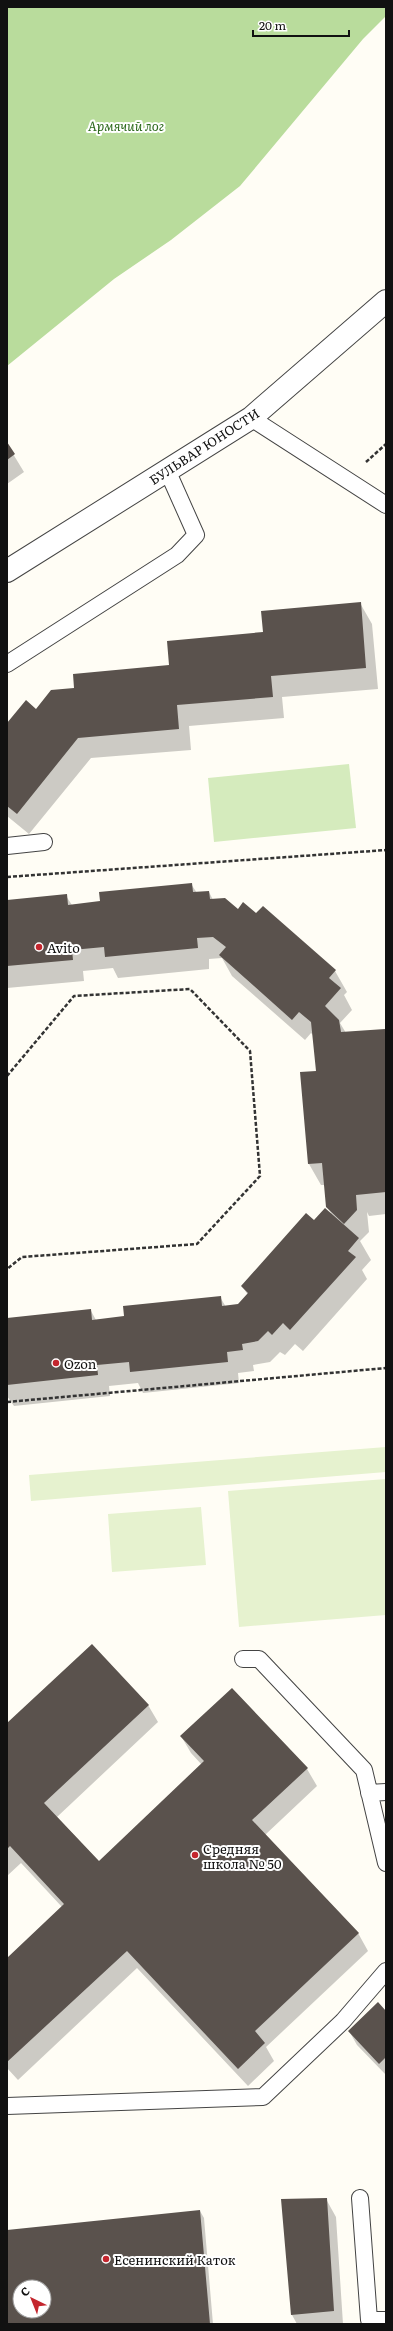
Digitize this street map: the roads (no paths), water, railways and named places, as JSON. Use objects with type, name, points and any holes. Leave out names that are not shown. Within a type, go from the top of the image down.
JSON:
[{"type":"street","name":"БУЛЬВАР ЮНОСТИ","points":[[7,571],[251,418],[386,301]]},
{"type":"lane","points":[[251,418],[386,505]]},
{"type":"lane","points":[[7,664],[177,555],[196,535],[167,470]]},
{"type":"lane","points":[[7,846],[44,842]]},
{"type":"lane","points":[[243,1659],[258,1658],[364,1770],[386,1863]]},
{"type":"lane","points":[[369,1792],[386,1792]]},
{"type":"lane","points":[[7,2106],[263,2097],[343,2021],[386,1971]]},
{"type":"lane","points":[[360,2198],[369,2320],[386,2320]]},
{"type":"place","name":"Avito","points":[[39,947]]},
{"type":"place","name":"Ozon","points":[[56,1363]]},
{"type":"place","name":"Средняя школа № 50","points":[[195,1855]]},
{"type":"place","name":"Есенинский Каток","points":[[106,2259]]},
{"type":"park label","name":"Армячий лог","points":[[126,125]]}]
